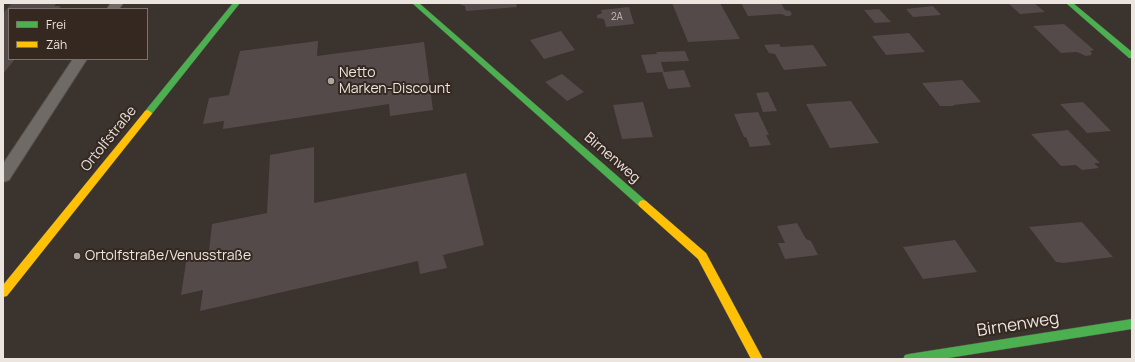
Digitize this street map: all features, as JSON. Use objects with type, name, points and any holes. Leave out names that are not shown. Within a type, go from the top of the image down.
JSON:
[{"type":"street","name":"Ortolfstraße","points":[[3,293],[237,3]]},
{"type":"street","name":"Birnenweg","points":[[415,3],[702,256],[757,359]]},
{"type":"street","points":[[1070,3],[1132,56]]},
{"type":"street","name":"Birnenweg","points":[[909,359],[1132,324]]},
{"type":"lane","points":[[3,176],[79,60]]},
{"type":"building","points":[[12,3],[57,3],[54,6],[61,6],[59,8],[8,8],[8,60],[14,60],[3,74],[3,13]]},
{"type":"building","points":[[456,3],[516,3],[517,7],[466,11],[465,6]]},
{"type":"building","points":[[672,3],[720,3],[740,39],[688,42]]},
{"type":"building","points":[[741,3],[781,3],[785,10],[790,11],[792,14],[790,16],[781,14],[748,16]]},
{"type":"building","points":[[1034,3],[1045,12],[1020,14],[1009,4]]},
{"type":"building","points":[[933,6],[941,15],[913,17],[906,9]]},
{"type":"building","points":[[629,7],[634,24],[606,27],[604,19],[597,18],[597,15],[602,13],[601,10]]},
{"type":"building","points":[[879,9],[891,22],[875,23],[864,10]]},
{"type":"building","points":[[1064,24],[1094,50],[1090,51],[1092,53],[1091,55],[1086,56],[1077,52],[1061,53],[1033,26]]},
{"type":"building","points":[[561,31],[575,50],[544,59],[530,40]]},
{"type":"building","points":[[909,33],[925,52],[886,55],[872,36]]},
{"type":"building","name":"Netto Marken-Discount","points":[[318,41],[317,56],[424,42],[433,110],[390,116],[389,104],[223,129],[224,121],[203,124],[209,98],[229,95],[240,51]]},
{"type":"building","points":[[779,44],[781,47],[813,45],[827,66],[784,70],[775,54],[769,53],[764,45]]},
{"type":"building","points":[[685,51],[689,61],[661,62],[664,72],[684,70],[691,87],[668,89],[662,72],[647,73],[641,55],[657,54],[656,52]]},
{"type":"building","points":[[562,74],[584,92],[567,101],[545,82]]},
{"type":"building","points":[[962,80],[981,102],[953,106],[940,106],[922,83]]},
{"type":"building","points":[[768,92],[777,111],[763,112],[756,93]]},
{"type":"building","points":[[851,101],[879,143],[830,148],[806,104]]},
{"type":"building","points":[[643,102],[653,137],[622,139],[613,105]]},
{"type":"building","points":[[1083,102],[1111,131],[1087,133],[1060,104]]},
{"type":"building","points":[[758,112],[769,135],[766,135],[771,145],[750,147],[734,114]]},
{"type":"building","points":[[1068,130],[1100,163],[1094,163],[1099,168],[1082,170],[1076,165],[1061,166],[1031,134]]},
{"type":"building","points":[[314,147],[314,203],[466,173],[484,245],[443,255],[447,268],[420,274],[418,261],[200,311],[203,290],[181,295],[187,256],[209,251],[212,224],[267,213],[270,155]]},
{"type":"building","points":[[1082,222],[1113,257],[1063,263],[1056,262],[1029,227]]},
{"type":"building","points":[[797,223],[806,239],[811,241],[818,255],[785,259],[778,243],[785,243],[777,226]]},
{"type":"building","points":[[955,240],[977,272],[923,279],[903,247]]},
{"type":"traffic: fast","points":[[148,113],[237,3]]},
{"type":"traffic: fast","points":[[415,3],[643,204]]},
{"type":"traffic: fast","points":[[1069,3],[1132,56]]},
{"type":"traffic: fast","points":[[909,359],[1132,324]]},
{"type":"traffic: slow","points":[[3,293],[148,113]]},
{"type":"traffic: slow","points":[[643,204],[702,256],[757,359]]},
{"type":"place","name":"Netto Marken-Discount","points":[[331,81]]},
{"type":"place","name":"Ortolfstraße/Venusstraße","points":[[77,256]]}]
